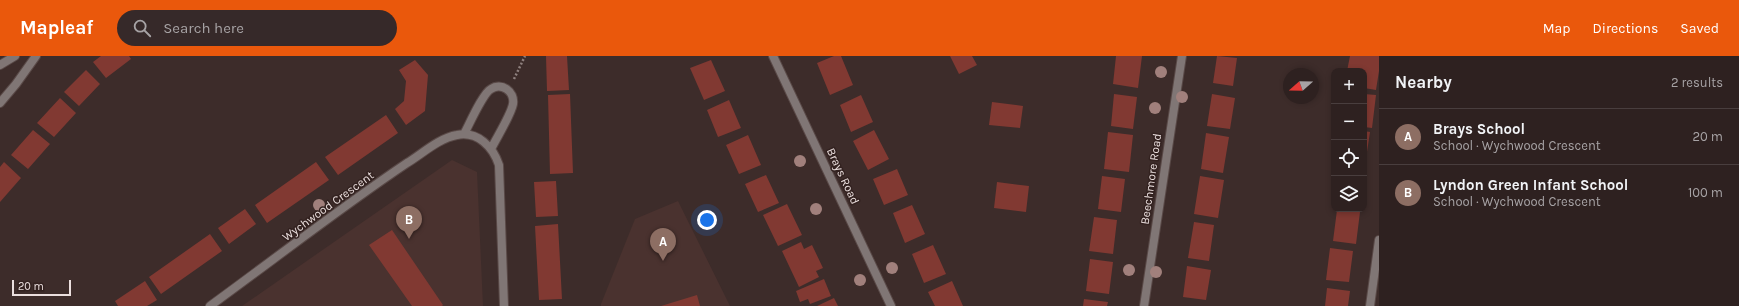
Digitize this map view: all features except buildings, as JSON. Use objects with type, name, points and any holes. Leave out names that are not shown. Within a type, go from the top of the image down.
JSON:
[{"type":"street","points":[[0,65],[15,56]]},
{"type":"street","points":[[0,103],[36,56]]},
{"type":"street","name":"Brays Road","points":[[772,56],[891,306]]},
{"type":"street","name":"Beechmore Road","points":[[1144,306],[1182,56]]},
{"type":"street","points":[[492,149],[513,106],[513,98],[508,90],[497,86],[488,90],[464,134],[480,139],[492,149],[499,165],[504,306]]},
{"type":"street","name":"Wychwood Crescent","points":[[210,306],[391,174],[447,138],[464,134]]},
{"type":"street","points":[[1370,306],[1379,240]]},
{"type":"path","points":[[508,90],[525,56]]},
{"type":"shaded area","points":[[452,160],[477,172],[483,306],[242,306]]},
{"type":"shaded area","points":[[678,201],[730,306],[601,306],[635,219]]},
{"type":"place","name":"Lyndon Green Infant School","points":[[409,239]]},
{"type":"place","name":"Brays School","points":[[663,261]]}]
